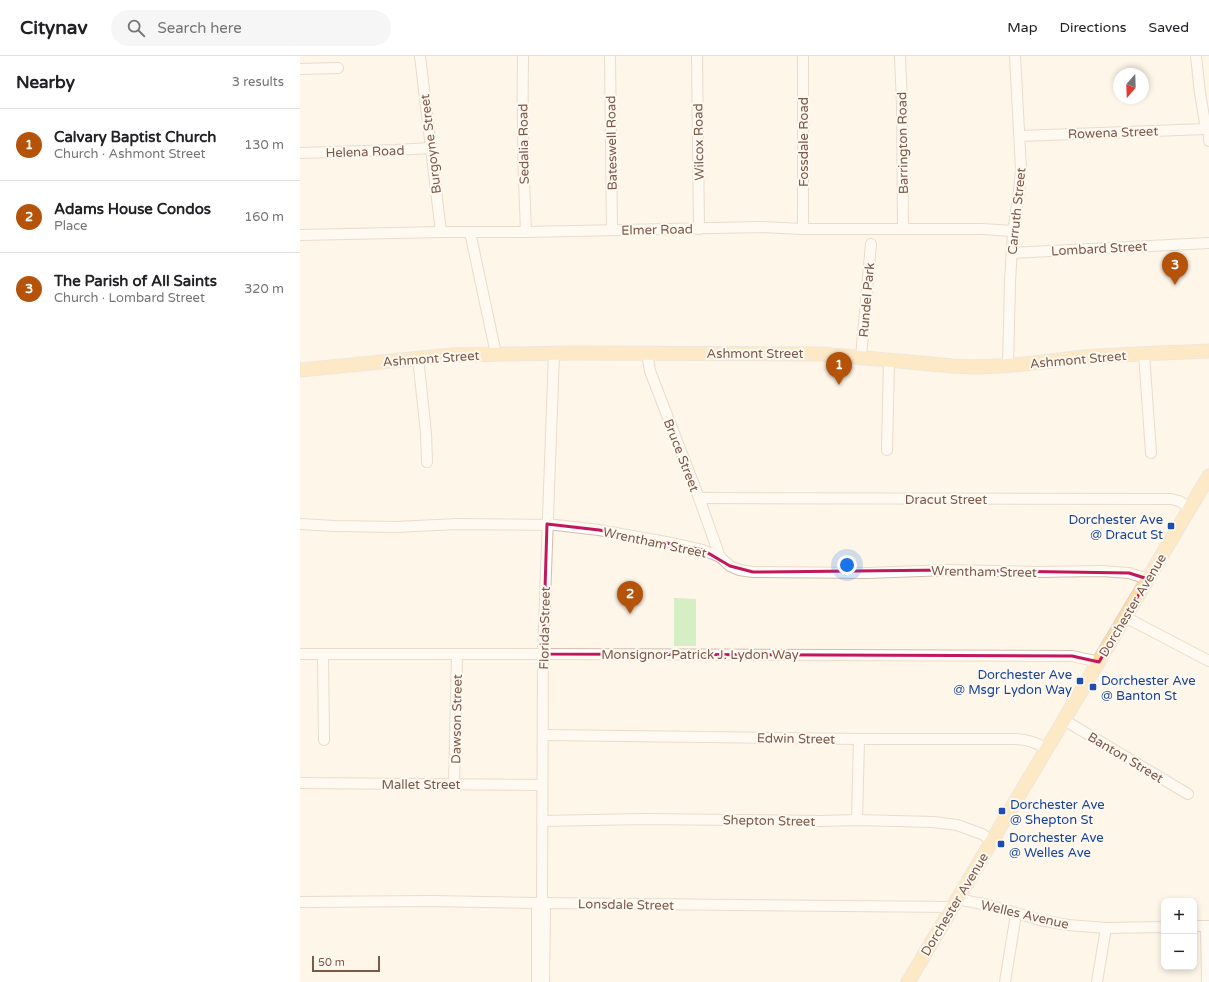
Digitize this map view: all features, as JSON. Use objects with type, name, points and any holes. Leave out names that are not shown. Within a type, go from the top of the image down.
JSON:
[{"type":"main road","name":"Ashmont Street","points":[[300,370],[452,355],[496,354],[821,354],[963,367],[983,367],[1086,357],[1209,351]]},
{"type":"main road","name":"Dorchester Avenue","points":[[908,982],[1209,476]]},
{"type":"street","name":"Burgoyne Street","points":[[420,56],[441,232]]},
{"type":"street","name":"Sedalia Road","points":[[523,56],[522,90],[526,232]]},
{"type":"street","name":"Bateswell Road","points":[[610,56],[612,230]]},
{"type":"street","name":"Wilcox Road","points":[[697,56],[699,229]]},
{"type":"street","name":"Fossdale Road","points":[[803,56],[803,229]]},
{"type":"street","name":"Barrington Road","points":[[900,56],[903,229]]},
{"type":"street","name":"Carruth Street","points":[[1008,365],[1013,230],[1020,192],[1022,169],[1015,56]]},
{"type":"street","points":[[1196,56],[1200,93],[1206,128],[1209,133],[1209,141]]},
{"type":"street","points":[[300,69],[338,68]]},
{"type":"street","name":"Rowena Street","points":[[1020,136],[1206,128]]},
{"type":"street","name":"Helena Road","points":[[300,153],[431,148]]},
{"type":"street","name":"Elmer Road","points":[[300,235],[761,227],[803,229],[1013,230]]},
{"type":"street","points":[[470,232],[496,354]]},
{"type":"street","name":"Lombard Street","points":[[1012,253],[1209,243]]},
{"type":"street","name":"Rundel Park","points":[[861,357],[871,244]]},
{"type":"street","name":"Florida Street","points":[[544,982],[545,910],[542,903],[543,654],[554,353]]},
{"type":"street","name":"Bruce Street","points":[[647,353],[650,371],[720,557]]},
{"type":"street","points":[[1144,354],[1151,453]]},
{"type":"street","points":[[418,358],[426,433],[427,462]]},
{"type":"street","points":[[887,450],[889,360]]},
{"type":"street","name":"Dracut Street","points":[[699,498],[1171,499],[1179,501],[1190,508]]},
{"type":"street","name":"Wrentham Street","points":[[300,524],[396,527],[457,524],[547,524],[599,530],[703,550],[720,557],[730,566],[739,570],[753,572],[867,573],[948,570],[1036,572],[1102,571],[1129,573],[1148,579]]},
{"type":"street","points":[[1125,617],[1209,661]]},
{"type":"street","name":"Monsignor Patrick J. Lydon Way","points":[[300,654],[1072,656],[1099,662]]},
{"type":"street","points":[[323,654],[324,740]]},
{"type":"street","name":"Dawson Street","points":[[454,784],[457,654]]},
{"type":"street","name":"Banton Street","points":[[1064,720],[1188,794]]},
{"type":"street","name":"Edwin Street","points":[[543,734],[859,739],[1023,739],[1038,743],[1047,749]]},
{"type":"street","points":[[857,820],[859,739]]},
{"type":"street","name":"Mallet Street","points":[[300,783],[542,785]]},
{"type":"street","name":"Shepton Street","points":[[542,820],[857,820],[933,822],[956,825],[982,834],[992,841]]},
{"type":"street","name":"Lonsdale Street","points":[[300,902],[432,901],[542,903],[955,903]]},
{"type":"street","name":"Florida Street","points":[[537,982],[537,910],[542,903]]},
{"type":"street","name":"Welles Avenue","points":[[955,903],[988,905],[1016,914],[1059,924],[1106,928],[1161,926]]},
{"type":"street","points":[[1005,982],[1016,914]]},
{"type":"street","points":[[1207,926],[1207,982]]},
{"type":"street","points":[[1097,982],[1106,928]]},
{"type":"highlighted area","points":[[547,524],[599,530],[703,550],[730,566],[753,572],[948,570],[1129,573],[1148,579],[1099,662],[1072,656],[543,654]]},
{"type":"green space","points":[[674,598],[696,599],[696,646],[674,646]]},
{"type":"place","name":"The Parish of All Saints","points":[[1175,285]]},
{"type":"place","name":"Calvary Baptist Church","points":[[839,385]]},
{"type":"place","name":"Dorchester Ave @ Dracut St","points":[[1171,526]]},
{"type":"place","name":"Adams House Condos","points":[[630,614]]},
{"type":"place","name":"Dorchester Ave @ Msgr Lydon Way","points":[[1080,681]]},
{"type":"place","name":"Dorchester Ave @ Banton St","points":[[1093,687]]},
{"type":"place","name":"Dorchester Ave @ Shepton St","points":[[1002,811]]},
{"type":"place","name":"Dorchester Ave @ Welles Ave","points":[[1001,844]]}]
